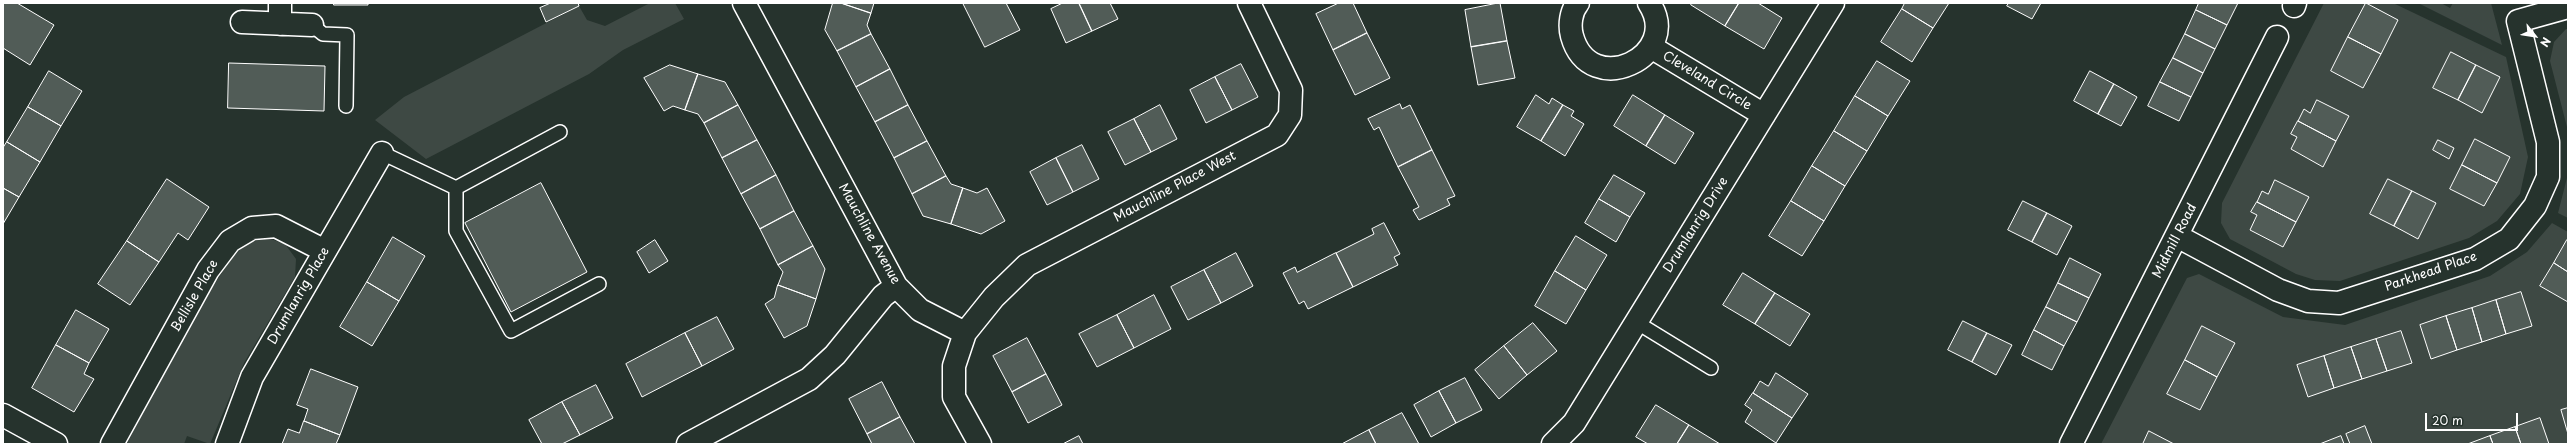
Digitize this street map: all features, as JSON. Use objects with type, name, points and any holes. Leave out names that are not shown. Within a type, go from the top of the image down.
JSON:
[{"type":"street","points":[[280,3],[280,24]]},
{"type":"street","name":"Mauchline Avenue","points":[[744,3],[896,286],[920,310],[965,333]]},
{"type":"street","name":"Mauchline Place West","points":[[965,333],[994,298],[1027,265],[1277,134],[1290,115],[1291,90],[1249,3]]},
{"type":"street","name":"Cleveland Circle","points":[[1578,3],[1572,18],[1571,31],[1575,44],[1582,55],[1593,63],[1605,68],[1618,68],[1632,65],[1651,47],[1655,34],[1656,21],[1649,3]]},
{"type":"street","name":"Drumlanrig Drive","points":[[1553,444],[1574,423],[1833,3]]},
{"type":"street","name":"Parkhead Place","points":[[2177,236],[2278,290],[2308,301],[2339,303],[2475,260],[2509,239],[2535,206],[2548,176],[2548,142],[2518,21],[2568,8]]},
{"type":"street","points":[[242,22],[312,25]]},
{"type":"street","name":"Midmill Road","points":[[2071,444],[2278,37]]},
{"type":"street","name":"Cleveland Circle","points":[[1651,47],[1764,115]]},
{"type":"street","name":"Drumlanrig Place","points":[[227,444],[252,377],[382,153]]},
{"type":"street","name":"Bellisle Place","points":[[112,444],[208,270],[230,241],[252,228],[276,226],[326,251]]},
{"type":"street","points":[[688,444],[809,379],[835,355],[883,296],[896,286]]},
{"type":"street","points":[[965,333],[954,366],[954,397],[980,444]]},
{"type":"street","points":[[3,415],[56,444]]},
{"type":"lane","points":[[312,25],[323,34],[347,35],[346,106]]},
{"type":"lane","points":[[456,188],[560,132]]},
{"type":"lane","points":[[382,153],[456,188]]},
{"type":"lane","points":[[456,188],[456,231],[511,331],[599,284]]},
{"type":"lane","points":[[1636,322],[1711,368]]},
{"type":"shaded area","points":[[650,3],[675,3],[684,19],[623,50],[589,74],[426,159],[375,120],[404,97],[579,6],[587,20],[605,26]]},
{"type":"shaded area","points":[[2324,3],[2393,3],[2506,57],[2528,157],[2520,194],[2497,221],[2469,238],[2340,281],[2315,280],[2296,274],[2230,239],[2221,223],[2222,203]]},
{"type":"shaded area","points":[[2418,3],[2441,3],[2450,8],[2453,3],[2491,3],[2502,45]]},
{"type":"shaded area","points":[[2566,29],[2568,29],[2568,131],[2550,61],[2554,42]]},
{"type":"shaded area","points":[[2568,174],[2568,218],[2558,213]]},
{"type":"shaded area","points":[[2552,223],[2568,232],[2568,444],[2101,444],[2187,278],[2199,274],[2283,317],[2345,325],[2490,276],[2527,252]]},
{"type":"shaded area","points":[[268,238],[285,244],[296,259],[295,277],[244,363],[210,444],[187,436],[184,444],[127,444],[184,336],[220,276],[235,255],[247,244]]},
{"type":"building","points":[[3,3],[17,3],[54,25],[30,65],[3,48]]},
{"type":"building","points":[[334,3],[368,3],[368,5],[334,5]]},
{"type":"building","points":[[551,3],[578,3],[579,6],[546,22],[540,8]]},
{"type":"building","points":[[833,3],[841,3],[871,13],[867,25],[871,34],[837,51],[825,30]]},
{"type":"building","points":[[841,3],[874,3],[871,13]]},
{"type":"building","points":[[963,3],[1006,3],[1020,30],[985,47]]},
{"type":"building","points":[[1063,3],[1079,3],[1092,31],[1066,43],[1051,9]]},
{"type":"building","points":[[1079,3],[1110,3],[1118,19],[1092,31]]},
{"type":"building","points":[[1339,3],[1353,3],[1367,33],[1333,50],[1316,14]]},
{"type":"building","points":[[1500,3],[1507,41],[1471,47],[1465,10]]},
{"type":"building","points":[[1692,3],[1739,3],[1725,26],[1691,5]]},
{"type":"building","points":[[1739,3],[1758,3],[1782,18],[1764,49],[1725,26]]},
{"type":"building","points":[[1905,3],[1949,3],[1933,28],[1902,9]]},
{"type":"building","points":[[2009,3],[2041,3],[2032,19],[2007,6]]},
{"type":"building","points":[[2199,3],[2238,3],[2227,25],[2196,10]]},
{"type":"building","points":[[2366,3],[2398,20],[2381,54],[2348,37]]},
{"type":"building","points":[[1902,9],[1933,28],[1912,62],[1881,42]]},
{"type":"building","points":[[2196,10],[2227,25],[2215,49],[2185,34]]},
{"type":"building","points":[[1367,33],[1390,78],[1355,95],[1333,50]]},
{"type":"building","points":[[871,34],[890,69],[856,87],[837,51]]},
{"type":"building","points":[[2185,34],[2215,49],[2203,73],[2173,58]]},
{"type":"building","points":[[2348,37],[2381,54],[2363,88],[2331,71]]},
{"type":"building","points":[[1507,41],[1515,78],[1478,85],[1471,47]]},
{"type":"building","points":[[2451,52],[2476,65],[2458,100],[2433,88]]},
{"type":"building","points":[[2173,58],[2203,73],[2191,97],[2160,82]]},
{"type":"building","points":[[1877,61],[1910,81],[1888,116],[1855,96]]},
{"type":"building","points":[[229,63],[325,66],[324,111],[228,108]]},
{"type":"building","points":[[1241,64],[1258,97],[1232,110],[1215,77]]},
{"type":"building","points":[[670,65],[698,74],[685,110],[673,106],[664,111],[644,78]]},
{"type":"building","points":[[2476,65],[2500,77],[2482,113],[2458,100]]},
{"type":"building","points":[[890,69],[908,105],[875,122],[856,87]]},
{"type":"building","points":[[49,71],[82,91],[61,126],[28,107]]},
{"type":"building","points":[[2090,71],[2114,84],[2098,114],[2074,101]]},
{"type":"building","points":[[698,74],[725,82],[738,105],[704,123],[698,114],[685,110]]},
{"type":"building","points":[[1215,77],[1232,110],[1206,123],[1190,90]]},
{"type":"building","points":[[2160,82],[2191,97],[2179,121],[2148,106]]},
{"type":"building","points":[[2114,84],[2137,97],[2121,126],[2098,114]]},
{"type":"building","points":[[1536,95],[1549,104],[1552,98],[1563,105],[1541,141],[1517,127]]},
{"type":"building","points":[[1633,95],[1665,115],[1646,146],[1614,126]]},
{"type":"building","points":[[1855,96],[1888,116],[1867,151],[1834,131]]},
{"type":"building","points":[[2317,100],[2349,116],[2336,141],[2298,121],[2304,109],[2310,113]]},
{"type":"building","points":[[1400,104],[1402,109],[1410,105],[1432,150],[1398,167],[1379,127],[1374,130],[1368,119]]},
{"type":"building","points":[[738,105],[757,140],[722,158],[704,123]]},
{"type":"building","points":[[908,105],[927,141],[894,158],[875,122]]},
{"type":"building","points":[[1160,105],[1177,139],[1151,152],[1134,119]]},
{"type":"building","points":[[1563,105],[1574,111],[1571,116],[1584,124],[1565,156],[1541,141]]},
{"type":"building","points":[[28,107],[61,126],[40,162],[7,142]]},
{"type":"building","points":[[1665,115],[1694,133],[1675,164],[1646,146]]},
{"type":"building","points":[[1134,119],[1151,152],[1125,165],[1108,132]]},
{"type":"building","points":[[2298,121],[2336,141],[2323,167],[2291,149],[2297,137],[2291,134]]},
{"type":"building","points":[[1834,131],[1867,151],[1845,186],[1812,166]]},
{"type":"building","points":[[2475,139],[2510,157],[2497,183],[2462,165]]},
{"type":"building","points":[[757,140],[776,175],[741,194],[722,158]]},
{"type":"building","points":[[2438,140],[2454,148],[2449,159],[2433,150]]},
{"type":"building","points":[[927,141],[946,176],[912,194],[894,158]]},
{"type":"building","points":[[7,142],[40,162],[19,197],[3,188],[3,148]]},
{"type":"building","points":[[1082,145],[1099,179],[1073,192],[1056,158]]},
{"type":"building","points":[[1432,150],[1455,196],[1447,199],[1450,205],[1419,220],[1413,210],[1419,207],[1398,167]]},
{"type":"building","points":[[1056,158],[1073,192],[1047,205],[1030,172]]},
{"type":"building","points":[[2462,165],[2497,183],[2484,206],[2450,189]]},
{"type":"building","points":[[1812,166],[1845,186],[1824,221],[1791,201]]},
{"type":"building","points":[[776,175],[794,211],[760,229],[741,194]]},
{"type":"building","points":[[1614,175],[1645,193],[1630,217],[1599,199]]},
{"type":"building","points":[[946,176],[951,184],[963,188],[951,224],[923,216],[912,194]]},
{"type":"building","points":[[167,179],[209,207],[188,240],[178,233],[159,262],[127,241]]},
{"type":"building","points":[[2388,179],[2412,191],[2394,226],[2370,214]]},
{"type":"building","points":[[2275,180],[2309,197],[2296,222],[2257,202],[2262,191],[2268,194]]},
{"type":"building","points":[[541,183],[587,272],[511,312],[465,223]]},
{"type":"building","points":[[3,188],[19,197],[3,224]]},
{"type":"building","points":[[963,188],[977,193],[987,188],[1005,221],[981,234],[951,224]]},
{"type":"building","points":[[2412,191],[2436,203],[2418,239],[2394,226]]},
{"type":"building","points":[[1599,199],[1630,217],[1616,242],[1585,223]]},
{"type":"building","points":[[1791,201],[1824,221],[1802,256],[1769,236]]},
{"type":"building","points":[[2023,201],[2047,213],[2032,242],[2008,230]]},
{"type":"building","points":[[2257,202],[2296,222],[2283,247],[2250,230],[2257,215],[2251,212]]},
{"type":"building","points":[[794,211],[813,246],[778,265],[760,229]]},
{"type":"building","points":[[2047,213],[2072,226],[2057,255],[2032,242]]},
{"type":"building","points":[[1384,223],[1400,254],[1394,257],[1398,265],[1353,287],[1336,253],[1374,234],[1372,229]]},
{"type":"building","points":[[1576,236],[1607,255],[1586,290],[1555,271]]},
{"type":"building","points":[[393,237],[425,256],[399,301],[367,282]]},
{"type":"building","points":[[655,240],[668,261],[649,273],[637,252]]},
{"type":"building","points":[[2567,240],[2568,241],[2568,272],[2554,263]]},
{"type":"building","points":[[127,241],[159,262],[130,305],[98,284]]},
{"type":"building","points":[[813,246],[825,269],[816,299],[778,285],[783,272],[778,265]]},
{"type":"building","points":[[1236,253],[1253,286],[1221,303],[1204,270]]},
{"type":"building","points":[[1336,253],[1353,287],[1308,309],[1304,301],[1299,304],[1283,273],[1295,267],[1297,272]]},
{"type":"building","points":[[2070,258],[2101,274],[2089,298],[2058,283]]},
{"type":"building","points":[[2554,263],[2568,272],[2568,302],[2540,286]]},
{"type":"building","points":[[1204,270],[1221,303],[1188,320],[1171,287]]},
{"type":"building","points":[[1555,271],[1586,290],[1566,324],[1535,306]]},
{"type":"building","points":[[1743,273],[1775,293],[1755,324],[1723,305]]},
{"type":"building","points":[[367,282],[399,301],[372,346],[340,327]]},
{"type":"building","points":[[2058,283],[2089,298],[2077,322],[2046,307]]},
{"type":"building","points":[[778,285],[816,299],[807,326],[784,338],[765,304],[774,298]]},
{"type":"building","points":[[2521,292],[2532,326],[2506,334],[2496,300]]},
{"type":"building","points":[[1775,293],[1810,314],[1790,346],[1755,324]]},
{"type":"building","points":[[1154,295],[1171,329],[1134,348],[1117,315]]},
{"type":"building","points":[[2496,300],[2506,334],[2482,342],[2472,308]]},
{"type":"building","points":[[2046,307],[2077,322],[2064,346],[2034,330]]},
{"type":"building","points":[[2472,308],[2482,342],[2457,350],[2446,316]]},
{"type":"building","points":[[76,310],[109,329],[89,363],[56,345]]},
{"type":"building","points":[[1117,315],[1134,348],[1097,367],[1079,334]]},
{"type":"building","points":[[2446,316],[2457,350],[2431,359],[2420,325]]},
{"type":"building","points":[[717,317],[734,349],[702,366],[685,333]]},
{"type":"building","points":[[1963,321],[1987,333],[1972,362],[1948,350]]},
{"type":"building","points":[[1533,323],[1557,351],[1527,375],[1504,346]]},
{"type":"building","points":[[2202,326],[2235,343],[2217,377],[2185,360]]},
{"type":"building","points":[[2034,330],[2064,346],[2052,370],[2022,355]]},
{"type":"building","points":[[2401,331],[2412,363],[2387,371],[2376,339]]},
{"type":"building","points":[[685,333],[702,366],[642,397],[626,364]]},
{"type":"building","points":[[1987,333],[2012,345],[1996,375],[1972,362]]},
{"type":"building","points":[[1027,338],[1046,374],[1012,392],[993,356]]},
{"type":"building","points":[[2376,339],[2387,371],[2362,379],[2351,347]]},
{"type":"building","points":[[56,345],[89,363],[84,374],[94,379],[74,412],[32,388]]},
{"type":"building","points":[[1504,346],[1527,375],[1499,399],[1475,370]]},
{"type":"building","points":[[2351,347],[2362,379],[2334,388],[2324,356]]},
{"type":"building","points":[[2324,356],[2334,388],[2308,397],[2297,365]]},
{"type":"building","points":[[2185,360],[2217,377],[2200,410],[2167,394]]},
{"type":"building","points":[[311,369],[358,387],[340,435],[304,421],[308,409],[297,405]]},
{"type":"building","points":[[1776,373],[1808,394],[1792,418],[1753,393],[1760,381],[1768,386]]},
{"type":"building","points":[[1046,374],[1062,405],[1028,423],[1012,392]]},
{"type":"building","points":[[1465,378],[1482,410],[1456,423],[1439,391]]},
{"type":"building","points":[[882,382],[900,417],[867,434],[849,399]]},
{"type":"building","points":[[596,385],[613,418],[580,435],[562,402]]},
{"type":"building","points":[[1439,391],[1456,423],[1431,437],[1414,405]]},
{"type":"building","points":[[1753,393],[1792,418],[1776,443],[1745,422],[1752,410],[1745,405]]},
{"type":"building","points":[[562,402],[580,435],[562,444],[542,444],[529,420]]},
{"type":"building","points":[[1656,405],[1689,425],[1677,444],[1648,444],[1636,437]]},
{"type":"building","points":[[2568,408],[2568,434],[2561,410]]},
{"type":"building","points":[[1402,413],[1419,444],[1376,444],[1369,430]]},
{"type":"building","points":[[900,417],[915,444],[872,444],[867,434]]},
{"type":"building","points":[[2540,418],[2549,444],[2521,444],[2515,427]]},
{"type":"building","points":[[304,421],[340,435],[336,444],[282,444],[288,429],[299,433]]},
{"type":"building","points":[[1689,425],[1720,444],[1677,444]]},
{"type":"building","points":[[2365,426],[2372,444],[2350,444],[2346,434]]},
{"type":"building","points":[[2515,427],[2521,444],[2493,444],[2490,436]]},
{"type":"building","points":[[1369,430],[1376,444],[1342,444]]},
{"type":"building","points":[[2149,431],[2174,444],[2143,444]]},
{"type":"building","points":[[1079,436],[1083,444],[1063,444]]},
{"type":"building","points":[[2341,436],[2344,444],[2320,444]]},
{"type":"building","points":[[2490,436],[2493,444],[2468,444]]}]
